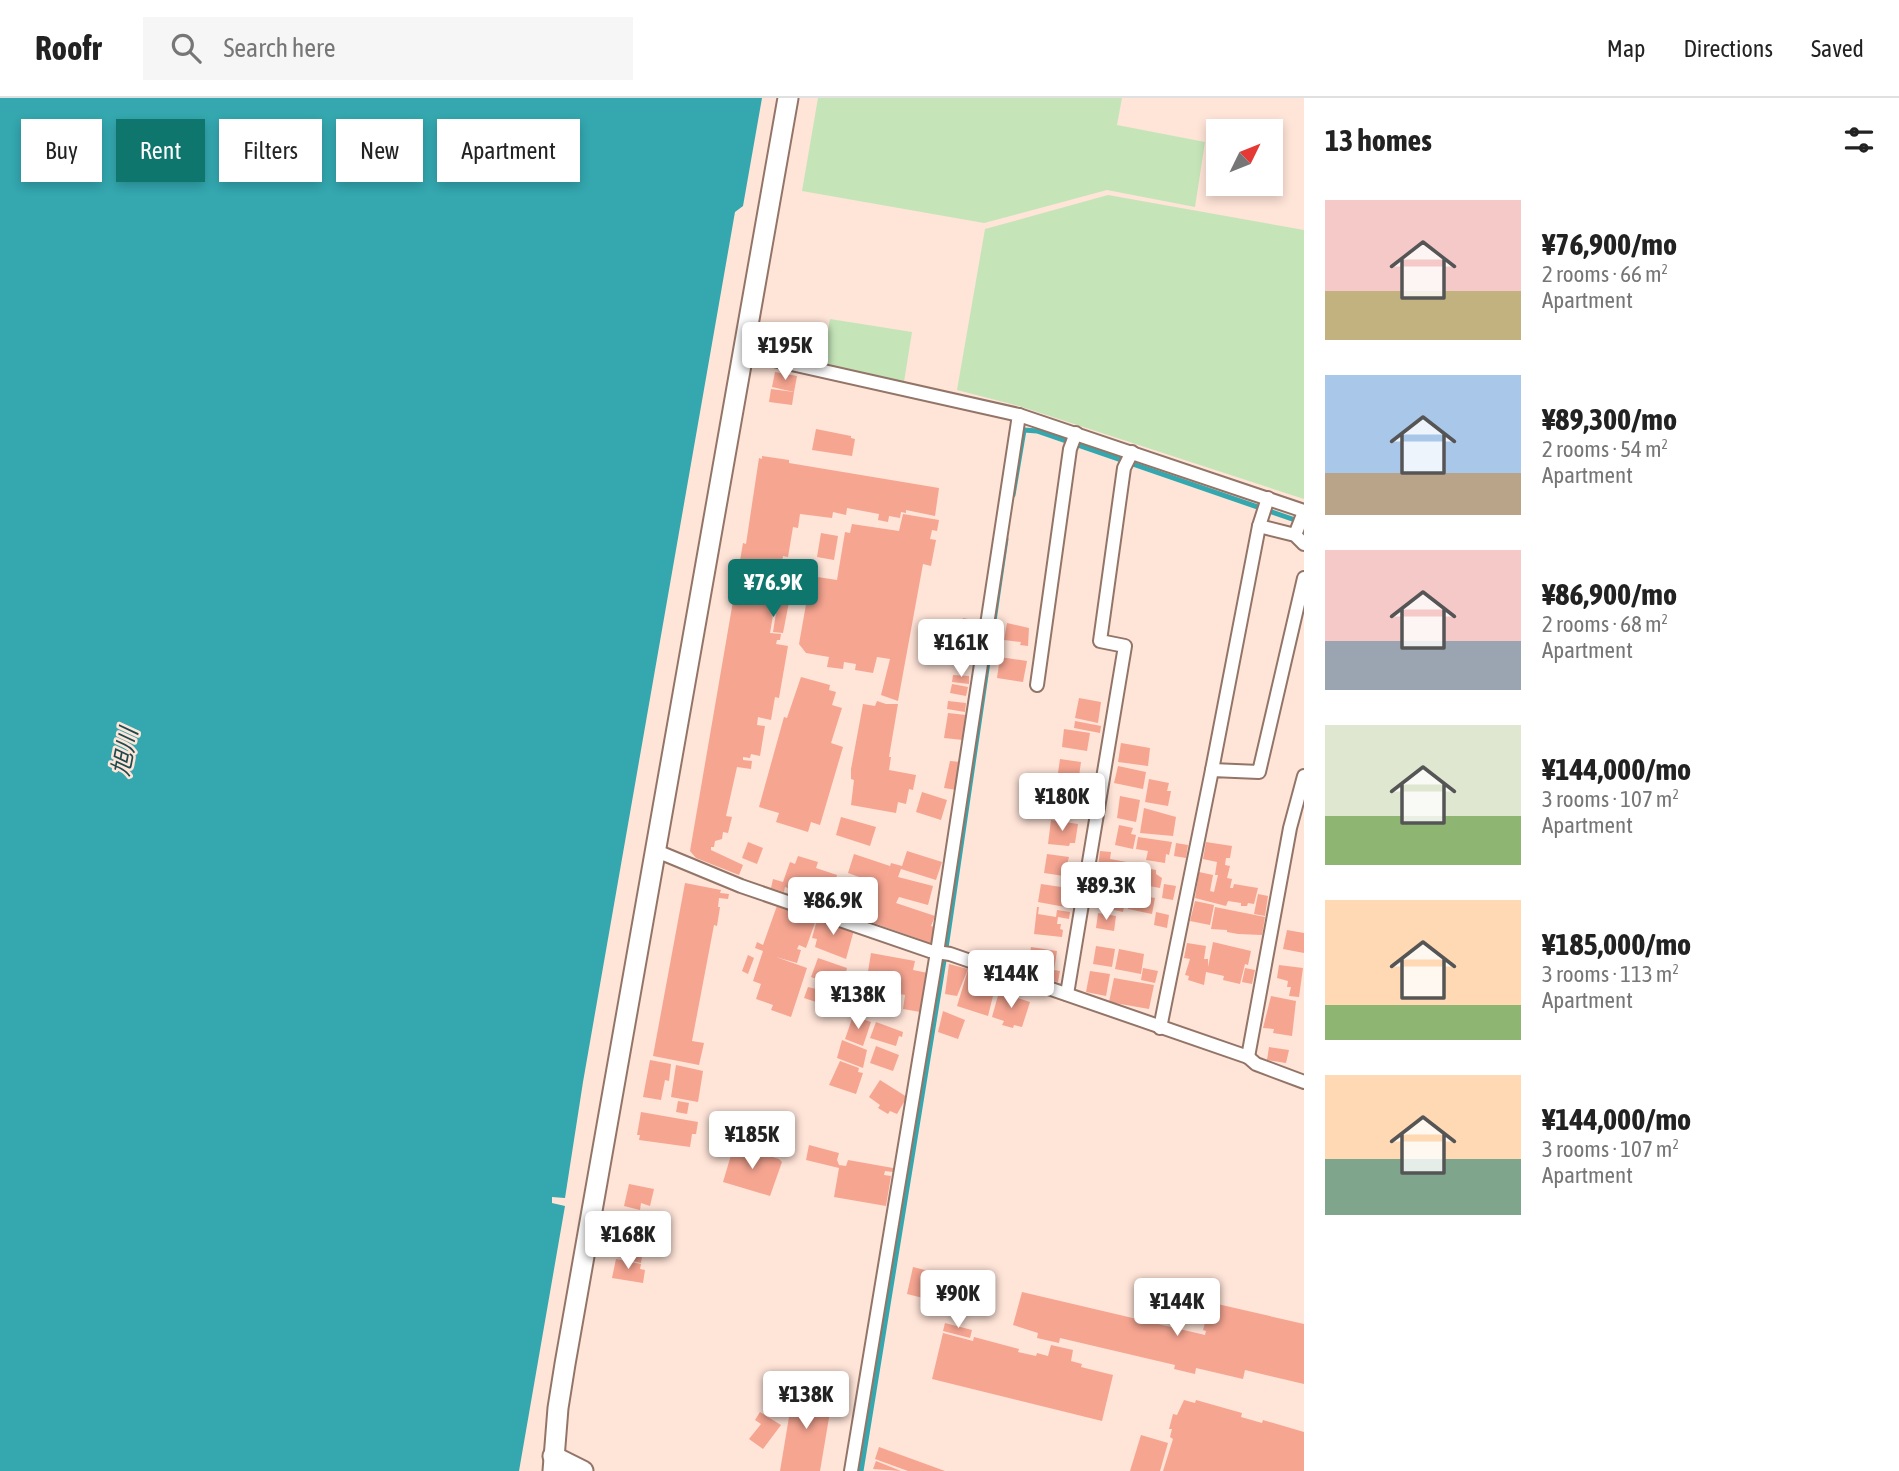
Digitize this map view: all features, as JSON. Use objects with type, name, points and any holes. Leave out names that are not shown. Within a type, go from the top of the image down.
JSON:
[{"type":"street","points":[[583,1471],[553,1464],[565,1364],[788,98]]},
{"type":"street","points":[[743,353],[1019,415],[1073,440],[1301,524]]},
{"type":"street","points":[[851,1471],[943,953],[1019,415]]},
{"type":"street","points":[[1037,685],[1073,440]]},
{"type":"street","points":[[1067,995],[1125,646],[1100,641],[1128,459]]},
{"type":"street","points":[[1264,510],[1301,524]]},
{"type":"street","points":[[1160,1028],[1264,510]]},
{"type":"street","points":[[1212,770],[1259,772],[1304,578]]},
{"type":"street","points":[[1248,1057],[1290,828],[1304,776]]},
{"type":"street","points":[[654,850],[741,886],[1248,1057],[1256,1064],[1304,1082]]},
{"type":"green space","points":[[818,98],[1122,98],[1117,125],[1205,142],[1195,207],[1107,190],[984,223],[802,191]]},
{"type":"green space","points":[[1108,195],[1304,230],[1304,499],[1019,406],[957,390],[985,229]]},
{"type":"green space","points":[[830,319],[912,332],[904,382],[822,363]]},
{"type":"water","name":"旭川","points":[[0,98],[762,98],[743,206],[735,212],[565,1198],[552,1197],[552,1203],[565,1206],[519,1471],[0,1471]]},
{"type":"building","points":[[775,372],[797,376],[794,392],[772,387]]},
{"type":"building","points":[[771,389],[794,392],[792,405],[769,402]]},
{"type":"building","points":[[816,429],[855,439],[852,456],[812,450]]},
{"type":"building","points":[[762,456],[939,488],[935,516],[906,510],[906,513],[901,512],[900,518],[889,516],[888,522],[878,520],[879,514],[847,508],[846,515],[833,512],[832,518],[800,514],[798,528],[793,527],[788,557],[783,556],[770,633],[781,634],[776,644],[788,646],[779,698],[775,697],[771,720],[758,717],[757,725],[765,726],[760,756],[751,754],[750,758],[743,757],[743,760],[752,761],[751,769],[737,767],[726,816],[732,817],[728,833],[723,832],[722,839],[715,841],[714,847],[711,847],[711,850],[743,865],[739,875],[696,858],[690,851],[743,543],[746,544],[759,458],[762,459]]},
{"type":"building","points":[[903,514],[939,520],[937,531],[932,530],[930,539],[936,540],[931,566],[923,564],[898,701],[881,695],[890,659],[877,657],[873,673],[855,670],[856,664],[844,662],[843,669],[827,667],[829,657],[806,653],[799,644],[811,576],[837,580],[845,532],[850,533],[852,524],[899,531]]},
{"type":"building","points":[[821,533],[838,536],[834,560],[817,557]]},
{"type":"building","points":[[778,600],[789,602],[783,633],[773,632]]},
{"type":"building","points":[[963,618],[978,621],[977,629],[962,627]]},
{"type":"building","points":[[1007,623],[1029,628],[1028,646],[1020,645],[1021,642],[1004,640]]},
{"type":"building","points":[[1000,657],[1027,661],[1023,682],[997,678]]},
{"type":"building","points":[[953,675],[969,676],[969,684],[952,682]]},
{"type":"building","points":[[801,677],[830,685],[829,690],[836,692],[832,705],[842,708],[831,743],[843,747],[820,825],[811,822],[808,832],[776,822],[779,813],[759,807],[784,717],[787,718]]},
{"type":"building","points":[[952,684],[968,687],[966,696],[950,693]]},
{"type":"building","points":[[1079,698],[1101,702],[1098,723],[1075,718]]},
{"type":"building","points":[[877,701],[898,704],[889,770],[916,775],[906,804],[898,802],[896,813],[851,805],[854,780],[851,779],[851,769],[863,704],[875,706]]},
{"type":"building","points":[[948,701],[966,703],[965,712],[947,709]]},
{"type":"building","points":[[948,713],[966,715],[963,740],[944,738]]},
{"type":"building","points":[[1075,721],[1101,726],[1100,733],[1074,728]]},
{"type":"building","points":[[1064,729],[1090,733],[1087,751],[1062,747]]},
{"type":"building","points":[[1121,743],[1150,748],[1148,766],[1118,762]]},
{"type":"building","points":[[1060,759],[1081,762],[1078,783],[1057,780]]},
{"type":"building","points":[[950,761],[961,762],[957,790],[944,788]]},
{"type":"building","points":[[1118,766],[1146,772],[1143,789],[1114,783]]},
{"type":"building","points":[[1149,779],[1169,783],[1167,791],[1171,791],[1168,806],[1145,802]]},
{"type":"building","points":[[1055,790],[1092,794],[1090,808],[1079,807],[1078,815],[1053,814]]},
{"type":"building","points":[[922,792],[947,800],[941,820],[916,812]]},
{"type":"building","points":[[1120,796],[1140,800],[1136,822],[1117,818]]},
{"type":"building","points":[[1144,808],[1176,817],[1173,836],[1140,833]]},
{"type":"building","points":[[841,817],[876,827],[870,846],[836,835]]},
{"type":"building","points":[[1051,820],[1078,824],[1075,843],[1070,843],[1069,846],[1048,844]]},
{"type":"building","points":[[1119,825],[1133,828],[1131,834],[1136,835],[1133,849],[1115,845]]},
{"type":"building","points":[[1138,837],[1172,842],[1165,863],[1146,860],[1148,851],[1136,849]]},
{"type":"building","points":[[748,842],[763,848],[757,864],[742,858]]},
{"type":"building","points":[[1206,842],[1232,846],[1230,858],[1226,858],[1225,865],[1230,866],[1227,878],[1232,879],[1230,888],[1233,888],[1234,884],[1258,888],[1254,904],[1241,906],[1241,903],[1228,901],[1226,906],[1195,898],[1199,872],[1213,875],[1210,891],[1214,892],[1218,875],[1215,875],[1217,862],[1203,859]]},
{"type":"building","points":[[1176,843],[1188,845],[1186,858],[1174,856]]},
{"type":"building","points":[[907,851],[942,862],[936,880],[901,869],[898,877],[933,886],[928,905],[899,897],[896,903],[935,916],[931,926],[937,928],[931,945],[831,908],[837,887],[871,899],[876,883],[848,873],[854,854],[890,866],[884,886],[891,863],[902,866]]},
{"type":"building","points":[[1100,851],[1111,852],[1110,859],[1132,863],[1127,890],[1096,884]]},
{"type":"building","points":[[1047,854],[1069,857],[1064,876],[1044,873]]},
{"type":"building","points":[[798,856],[818,862],[816,868],[837,875],[829,902],[785,887],[784,892],[771,888],[773,879],[783,882],[790,862],[795,864]]},
{"type":"building","points":[[1135,866],[1156,870],[1156,874],[1162,878],[1160,888],[1132,883]]},
{"type":"building","points":[[685,883],[729,894],[728,899],[719,898],[717,926],[714,925],[692,1041],[704,1043],[699,1065],[653,1056]]},
{"type":"building","points":[[1041,884],[1068,888],[1065,907],[1038,902]]},
{"type":"building","points":[[1164,884],[1176,886],[1173,900],[1162,898]]},
{"type":"building","points":[[1131,894],[1155,898],[1152,914],[1128,909]]},
{"type":"building","points":[[1258,894],[1268,896],[1265,916],[1254,914]]},
{"type":"building","points":[[1112,899],[1125,902],[1123,912],[1110,909]]},
{"type":"building","points":[[1195,901],[1214,905],[1210,925],[1190,921]]},
{"type":"building","points":[[778,903],[817,917],[806,948],[799,945],[797,949],[801,950],[797,963],[776,957],[807,968],[791,1017],[771,1010],[773,1005],[756,999],[761,984],[753,981],[763,951],[755,948],[757,942],[763,945]]},
{"type":"building","points":[[1037,907],[1038,914],[1056,917],[1057,910],[1070,912],[1069,919],[1058,917],[1057,924],[1061,924],[1060,929],[1063,930],[1062,937],[1034,934]]},
{"type":"building","points":[[1215,907],[1265,917],[1262,935],[1211,929]]},
{"type":"building","points":[[1156,912],[1169,915],[1167,928],[1154,925]]},
{"type":"building","points":[[1098,913],[1116,916],[1114,931],[1096,928]]},
{"type":"building","points":[[818,916],[854,930],[846,959],[815,947],[817,939],[812,938]]},
{"type":"building","points":[[1287,930],[1304,933],[1304,953],[1283,949]]},
{"type":"building","points":[[1213,942],[1251,951],[1240,984],[1223,980],[1224,976],[1206,972],[1204,985],[1188,980],[1189,976],[1185,975],[1190,959],[1184,958],[1187,943],[1206,946],[1204,959],[1208,959],[1208,967]]},
{"type":"building","points":[[1096,946],[1115,949],[1112,967],[1093,964]]},
{"type":"building","points":[[1031,947],[1057,951],[1054,970],[1060,971],[1058,982],[1046,980],[1048,969],[1028,966]]},
{"type":"building","points":[[1119,949],[1144,954],[1141,974],[1115,969]]},
{"type":"building","points":[[871,953],[915,961],[913,970],[928,973],[920,1012],[903,1009],[905,995],[874,989],[874,986],[866,984]]},
{"type":"building","points":[[748,955],[754,958],[748,974],[742,971]]},
{"type":"building","points":[[818,958],[847,968],[842,988],[811,977]]},
{"type":"building","points":[[949,964],[968,969],[957,996],[945,994]]},
{"type":"building","points":[[1279,965],[1303,968],[1299,997],[1289,996],[1291,987],[1287,987],[1288,981],[1277,978]]},
{"type":"building","points":[[1143,968],[1158,971],[1155,983],[1141,980]]},
{"type":"building","points":[[1245,968],[1255,970],[1252,984],[1242,982]]},
{"type":"building","points":[[968,970],[993,977],[990,986],[995,988],[988,1016],[957,1006]]},
{"type":"building","points":[[1090,971],[1110,974],[1106,996],[1086,992]]},
{"type":"building","points":[[1114,978],[1154,985],[1149,1009],[1109,1002]]},
{"type":"building","points":[[808,987],[820,990],[816,1002],[804,998]]},
{"type":"building","points":[[999,992],[1030,1002],[1022,1027],[1002,1025],[1004,1021],[992,1017]]},
{"type":"building","points":[[1271,996],[1296,1001],[1292,1036],[1273,1033],[1274,1029],[1263,1028]]},
{"type":"building","points":[[943,1011],[965,1020],[958,1039],[938,1032]]},
{"type":"building","points":[[853,1016],[871,1022],[863,1046],[845,1039]]},
{"type":"building","points":[[876,1022],[903,1032],[896,1046],[870,1038]]},
{"type":"building","points":[[842,1040],[867,1050],[863,1068],[837,1058]]},
{"type":"building","points":[[876,1046],[899,1055],[893,1071],[870,1063]]},
{"type":"building","points":[[1269,1047],[1289,1050],[1286,1063],[1267,1060]]},
{"type":"building","points":[[650,1060],[671,1064],[669,1081],[665,1080],[661,1100],[643,1097]]},
{"type":"building","points":[[840,1061],[859,1068],[858,1072],[863,1073],[856,1094],[829,1085]]},
{"type":"building","points":[[676,1065],[703,1071],[698,1102],[671,1097]]},
{"type":"building","points":[[880,1080],[907,1097],[897,1114],[890,1111],[888,1114],[878,1108],[880,1105],[869,1097]]},
{"type":"building","points":[[678,1101],[689,1103],[687,1114],[676,1112]]},
{"type":"building","points":[[641,1112],[698,1122],[690,1147],[639,1140],[640,1135],[637,1135]]},
{"type":"building","points":[[734,1145],[782,1162],[770,1196],[723,1182]]},
{"type":"building","points":[[809,1145],[839,1153],[839,1165],[846,1166],[848,1160],[893,1168],[893,1172],[885,1171],[884,1175],[891,1176],[886,1206],[834,1197],[839,1168],[806,1160]]},
{"type":"building","points":[[629,1184],[654,1189],[650,1206],[641,1203],[640,1210],[624,1206]]},
{"type":"building","points":[[623,1215],[648,1217],[641,1263],[628,1260],[630,1247],[638,1248],[639,1242],[636,1246],[619,1242]]},
{"type":"building","points":[[616,1259],[641,1264],[640,1269],[645,1270],[643,1283],[612,1278]]},
{"type":"building","points":[[913,1267],[929,1271],[923,1298],[907,1294]]},
{"type":"building","points":[[933,1273],[968,1281],[962,1309],[927,1298]]},
{"type":"building","points":[[1022,1292],[1205,1335],[1206,1331],[1203,1330],[1213,1303],[1304,1324],[1304,1384],[1245,1370],[1243,1379],[1196,1368],[1195,1374],[1174,1369],[1175,1365],[1060,1338],[1059,1343],[1037,1338],[1038,1333],[1013,1325]]},
{"type":"building","points":[[945,1323],[972,1330],[970,1338],[943,1331]]},
{"type":"building","points":[[943,1333],[973,1341],[974,1337],[1036,1356],[1037,1353],[1048,1356],[1051,1345],[1073,1350],[1071,1361],[1082,1364],[1081,1367],[1113,1375],[1102,1421],[932,1379]]},
{"type":"building","points":[[794,1387],[833,1394],[820,1471],[780,1471]]},
{"type":"building","points":[[1184,1400],[1195,1403],[1196,1400],[1242,1413],[1241,1417],[1262,1423],[1263,1420],[1304,1432],[1304,1471],[1163,1471],[1173,1439],[1170,1437],[1172,1429],[1169,1429],[1173,1414],[1177,1415]]},
{"type":"building","points":[[760,1412],[781,1425],[763,1449],[749,1439],[761,1424],[755,1420]]},
{"type":"building","points":[[1141,1435],[1168,1443],[1160,1471],[1130,1471]]},
{"type":"building","points":[[879,1447],[945,1471],[908,1471],[875,1459]]},
{"type":"building","points":[[876,1461],[901,1471],[873,1469]]},
{"type":"waterway","points":[[1013,495],[1024,430],[1037,431],[1301,522]]},
{"type":"waterway","points":[[861,1471],[946,948],[1006,539]]}]
